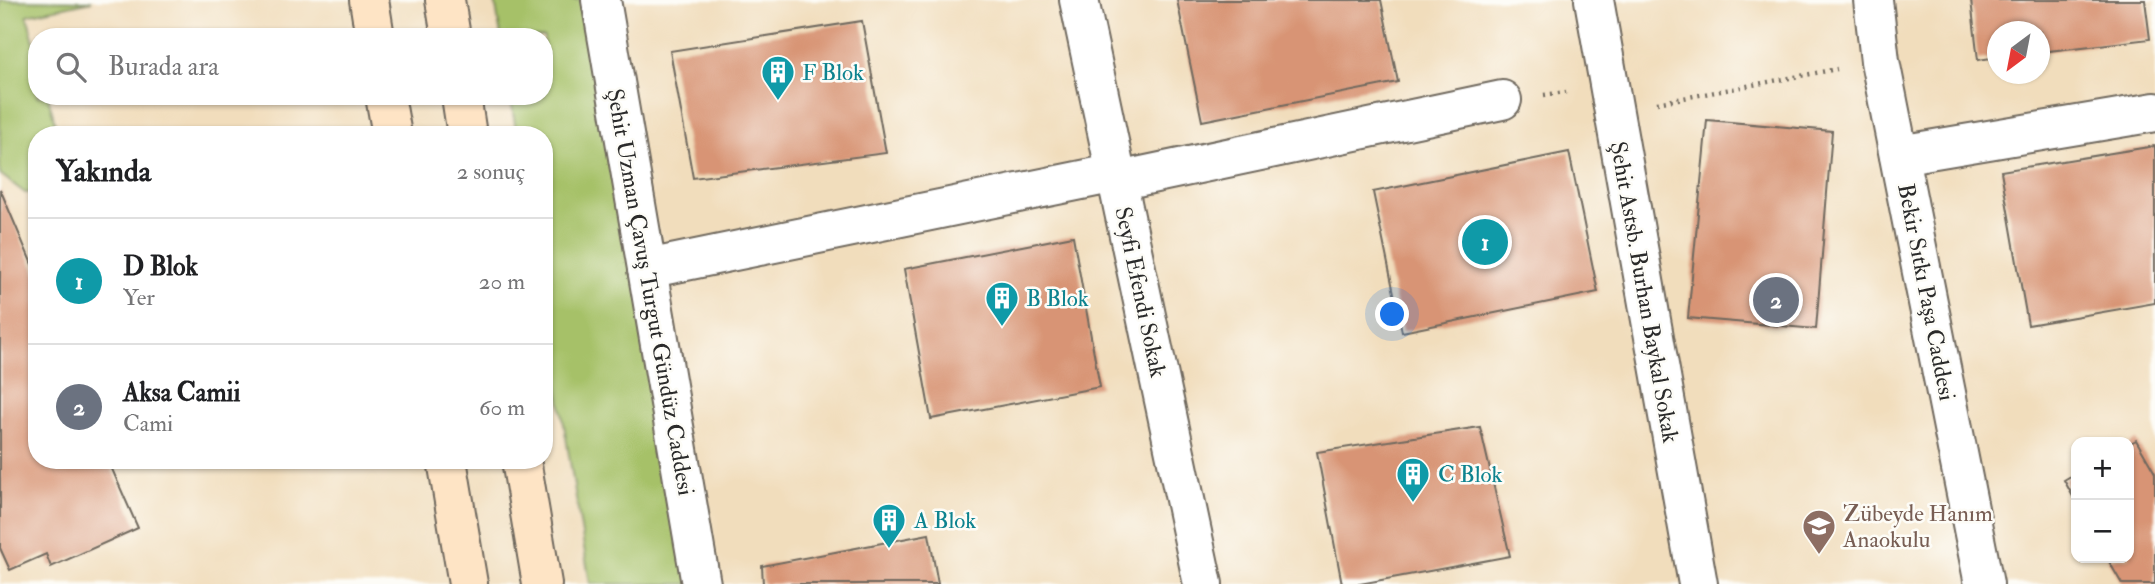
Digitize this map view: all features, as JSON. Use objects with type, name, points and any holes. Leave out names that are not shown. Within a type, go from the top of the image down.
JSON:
[{"type":"main road","points":[[369,0],[374,28]]},
{"type":"main road","points":[[445,0],[450,28]]},
{"type":"main road","points":[[387,105],[391,126]]},
{"type":"main road","points":[[462,105],[466,126]]},
{"type":"main road","points":[[449,469],[468,584]]},
{"type":"main road","points":[[523,469],[542,584]]},
{"type":"street","name":"Şehit Uzman Çavuş Turgut Gündüz Caddesi","points":[[601,0],[701,584]]},
{"type":"street","name":"Seyfi Efendi Sokak","points":[[1079,0],[1203,584]]},
{"type":"street","name":"Şehit Astsb. Burhan Baykal Sokak","points":[[1594,0],[1698,584]]},
{"type":"street","name":"Bekir Sıtkı Paşa Caddesi","points":[[1873,0],[1880,61],[1984,584]]},
{"type":"street","points":[[647,269],[1503,100]]},
{"type":"street","points":[[1899,155],[2155,112]]},
{"type":"path","points":[[1503,100],[1611,99],[1880,61]]},
{"type":"green space","points":[[0,0],[92,1],[27,15],[30,28],[28,28],[28,105],[50,105],[56,126],[28,126],[28,193],[0,174]]},
{"type":"green space","points":[[495,0],[587,0],[692,584],[590,584],[553,357],[553,126],[515,126],[512,105],[553,105],[553,28],[500,28]]},
{"type":"building","points":[[1177,0],[1381,0],[1398,82],[1202,121]]},
{"type":"building","points":[[1971,0],[2145,0],[2150,39],[2050,51],[2050,21],[1987,21],[1987,59],[1978,60]]},
{"type":"building","name":"F Blok","points":[[862,21],[886,153],[693,178],[670,51]]},
{"type":"building","points":[[1707,120],[1832,131],[1816,329],[1688,318]]},
{"type":"building","points":[[2155,146],[2155,303],[2028,325],[2001,171]]},
{"type":"building","points":[[1569,152],[1598,292],[1402,332],[1373,192]]},
{"type":"building","points":[[0,189],[28,255],[28,469],[112,469],[138,528],[51,567],[46,554],[10,570],[0,548]]},
{"type":"building","name":"B Blok","points":[[1073,236],[1100,387],[931,419],[904,269]]},
{"type":"building","name":"C Blok","points":[[1480,427],[1510,556],[1360,584],[1342,584],[1317,452]]},
{"type":"building","points":[[2136,440],[2155,473],[2155,584],[2122,584],[2110,563],[2134,563]]},
{"type":"building","points":[[2071,476],[2071,493],[2064,480]]},
{"type":"building","name":"A Blok","points":[[929,534],[938,584],[763,584],[762,566]]},
{"type":"place","name":"F Blok","points":[[778,102]]},
{"type":"place","name":"D Blok","points":[[1485,242]]},
{"type":"place","name":"Aksa Camii","points":[[1776,300]]},
{"type":"place","name":"B Blok","points":[[1002,328]]},
{"type":"place","name":"C Blok","points":[[1413,504]]},
{"type":"place","name":"A Blok","points":[[889,550]]},
{"type":"place","name":"Zübeyde Hanım Anaokulu","points":[[1819,556]]}]
